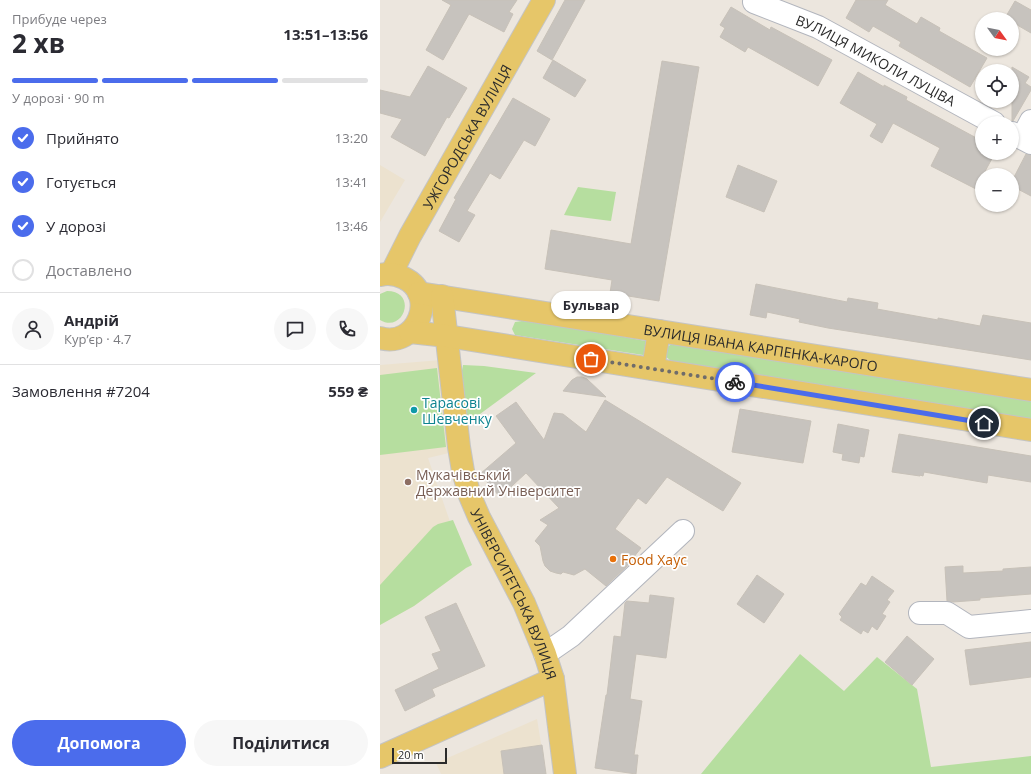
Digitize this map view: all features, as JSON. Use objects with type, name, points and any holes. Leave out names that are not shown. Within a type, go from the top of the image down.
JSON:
[{"type":"main road","name":"УЖГОРОДСЬКА ВУЛИЦЯ","points":[[385,275],[410,236],[544,0]]},
{"type":"main road","points":[[380,338],[392,340],[402,337],[410,332],[417,324],[421,315],[422,304],[419,293],[408,280],[400,276],[385,275]]},
{"type":"main road","name":"ВУЛИЦЯ ІВАНА КАРПЕНКА-КАРОГО","points":[[419,293],[1031,390]]},
{"type":"main road","name":"УНІВЕРСИТЕТСЬКА ВУЛИЦЯ","points":[[442,296],[463,471],[470,496],[479,517],[524,603],[545,654],[553,679],[565,774]]},
{"type":"main road","points":[[653,369],[659,331]]},
{"type":"main road","points":[[410,332],[447,336],[1031,430]]},
{"type":"main road","points":[[380,757],[553,679]]},
{"type":"street","name":"ВУЛИЦЯ МИКОЛИ ЛУЦІВА","points":[[754,2],[818,27],[981,116]]},
{"type":"street","points":[[545,654],[571,636],[683,531]]},
{"type":"street","points":[[920,613],[947,613],[969,627],[1031,621]]},
{"type":"shaded area","points":[[380,165],[405,180],[380,222]]},
{"type":"shaded area","name":"Мукачівський Державний Університет","points":[[441,360],[449,453],[428,458],[466,568],[414,606],[380,625],[380,365]]},
{"type":"shaded area","points":[[537,719],[546,774],[441,774],[436,763]]},
{"type":"green space","points":[[578,187],[616,192],[611,221],[564,215]]},
{"type":"green space","points":[[387,291],[397,293],[405,304],[401,317],[396,321],[388,323],[380,320],[380,294]]},
{"type":"green space","points":[[529,320],[646,341],[650,346],[647,354],[643,355],[515,335],[512,329],[515,322]]},
{"type":"green space","points":[[672,344],[1031,399],[1031,419],[671,361],[664,355],[665,348]]},
{"type":"green space","points":[[463,365],[484,366],[536,373],[465,425],[461,376]]},
{"type":"green space","points":[[437,368],[446,447],[380,455],[380,375]]},
{"type":"green space","points":[[453,520],[472,565],[414,606],[380,625],[380,585],[433,527]]},
{"type":"green space","points":[[800,654],[844,691],[877,657],[917,689],[931,767],[1031,756],[1031,774],[701,774]]},
{"type":"building","points":[[442,0],[517,0],[509,12],[513,14],[504,32],[469,14],[443,60],[426,50],[451,5]]},
{"type":"building","points":[[565,0],[585,0],[552,60],[537,51]]},
{"type":"building","points":[[856,0],[888,0],[885,5],[917,24],[921,17],[940,28],[939,31],[975,51],[975,56],[983,56],[987,58],[983,64],[975,64],[975,78],[970,87],[899,46],[901,42],[873,26],[869,32],[846,18]]},
{"type":"building","points":[[1015,1],[1031,10],[1031,33],[1019,26],[1019,12],[1009,12]]},
{"type":"building","points":[[731,7],[770,30],[771,27],[832,60],[818,86],[748,47],[745,52],[720,37],[725,28],[720,25]]},
{"type":"building","points":[[553,60],[586,80],[575,97],[543,78]]},
{"type":"building","points":[[662,61],[699,67],[659,301],[610,293],[612,280],[545,269],[551,230],[631,244]]},
{"type":"building","points":[[428,66],[467,88],[449,118],[447,117],[425,156],[391,137],[402,119],[380,113],[380,90],[410,97]]},
{"type":"building","points":[[1019,71],[1029,77],[1025,83],[1031,87],[1031,90],[1016,116],[1012,116],[1012,108],[1019,108]]},
{"type":"building","points":[[858,72],[884,87],[884,85],[907,97],[906,100],[975,137],[975,160],[991,160],[987,168],[975,168],[975,188],[931,166],[940,148],[893,123],[882,143],[870,136],[877,124],[840,103]]},
{"type":"building","points":[[513,98],[550,119],[535,146],[524,140],[500,179],[490,173],[467,211],[475,215],[459,242],[439,231],[456,199],[454,198]]},
{"type":"building","points":[[1026,154],[1031,155],[1031,196],[1019,190],[1019,168]]},
{"type":"building","points":[[738,165],[777,181],[764,212],[726,197]]},
{"type":"building","points":[[756,284],[847,302],[848,298],[878,303],[877,309],[980,326],[983,315],[1031,323],[1031,360],[828,328],[799,322],[800,319],[767,312],[766,318],[750,315]]},
{"type":"building","points":[[577,377],[587,379],[606,397],[563,391],[572,380]]},
{"type":"building","points":[[605,400],[741,483],[723,511],[667,477],[646,504],[638,498],[615,529],[641,548],[626,567],[606,586],[585,569],[574,575],[563,572],[561,574],[556,573],[550,571],[545,566],[540,546],[535,541],[548,525],[540,520],[559,508],[526,473],[500,497],[480,474],[516,443],[496,416],[516,402],[544,440],[554,413],[563,414],[586,432]]},
{"type":"building","points":[[740,409],[811,421],[803,463],[732,452]]},
{"type":"building","points":[[838,424],[869,430],[864,457],[860,456],[859,463],[842,460],[843,454],[833,452]]},
{"type":"building","points":[[899,434],[1031,456],[1031,482],[988,475],[987,483],[924,472],[923,476],[920,476],[892,472]]},
{"type":"building","points":[[963,566],[963,573],[1003,571],[1003,569],[1031,567],[1031,594],[980,598],[980,600],[947,601],[945,567]]},
{"type":"building","points":[[757,575],[784,594],[764,623],[737,604]]},
{"type":"building","points":[[872,576],[894,591],[887,600],[890,602],[882,614],[886,616],[877,630],[872,626],[868,633],[863,630],[861,634],[840,620],[842,617],[839,614],[861,583],[866,586]]},
{"type":"building","points":[[650,595],[674,598],[666,658],[636,654],[630,699],[642,701],[634,755],[638,755],[636,774],[595,768],[607,695],[614,636],[621,637],[625,603],[627,601],[649,603]]},
{"type":"building","points":[[456,603],[485,666],[432,689],[435,696],[405,711],[395,690],[439,669],[432,654],[441,651],[425,617]]},
{"type":"building","points":[[907,636],[934,659],[912,685],[885,662]]},
{"type":"building","points":[[1031,642],[1031,677],[970,685],[965,650]]},
{"type":"building","points":[[542,745],[546,774],[504,774],[501,751]]},
{"type":"way so far","points":[[591,359],[735,382]]},
{"type":"place","name":"Бульвар","points":[[591,359]]},
{"type":"place","name":"Тарасові Шевченку","points":[[414,410]]},
{"type":"place","name":"Мукачівський Державний Університет","points":[[408,482]]},
{"type":"place","name":"Food Хаус","points":[[613,559]]},
{"type":"route","points":[[735,382],[984,423]]}]
